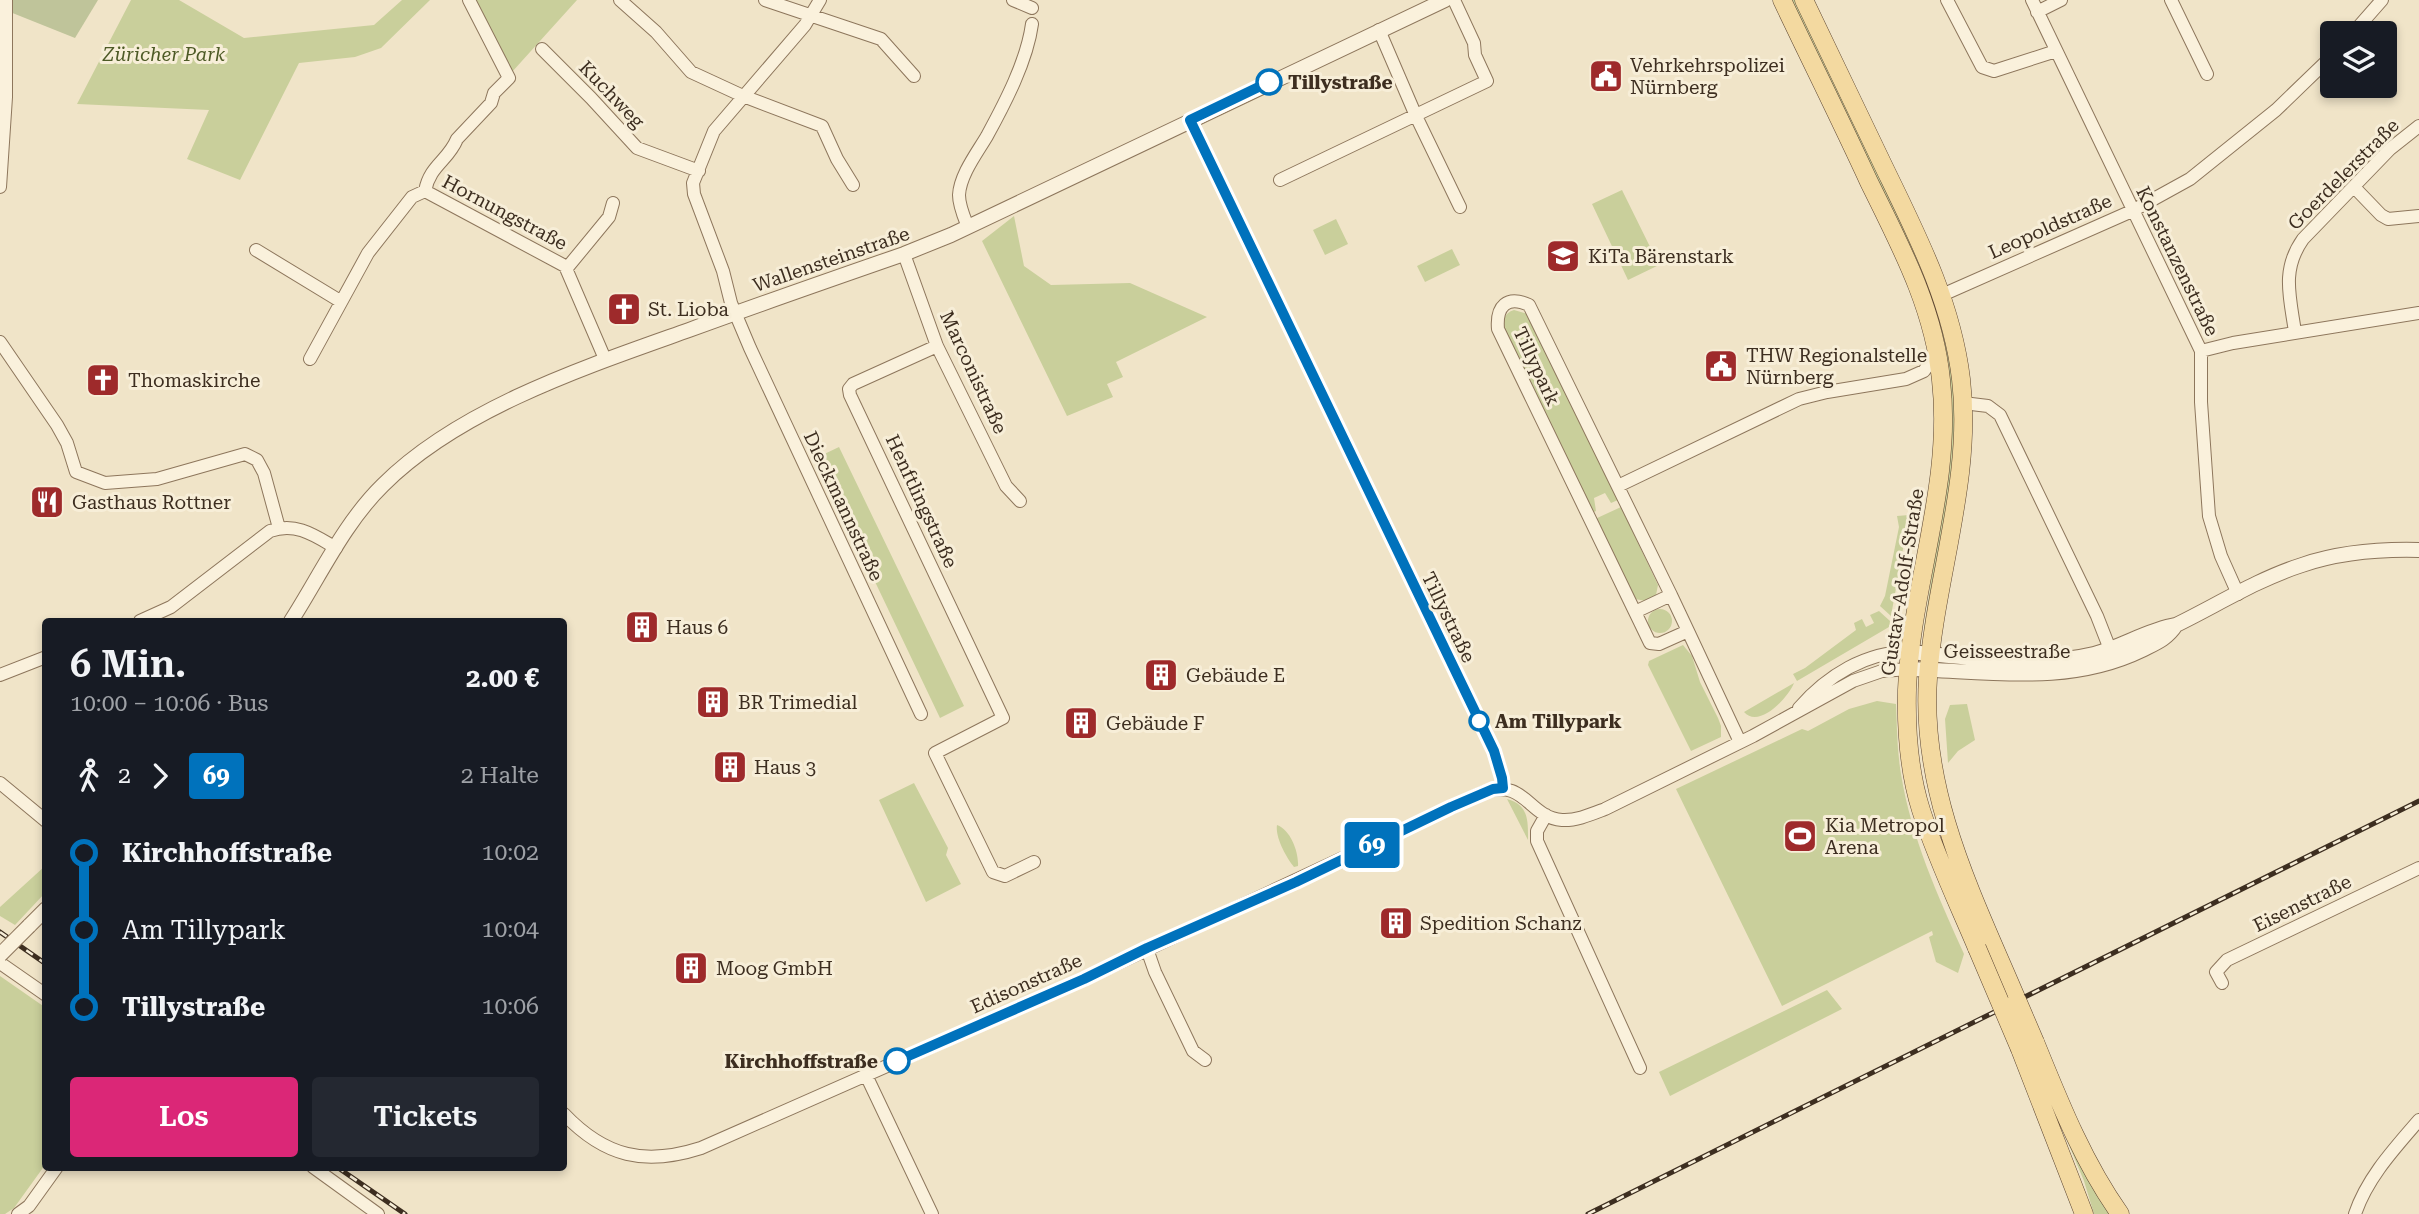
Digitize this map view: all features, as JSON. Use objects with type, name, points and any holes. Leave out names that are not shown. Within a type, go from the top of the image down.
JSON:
[{"type":"main road","name":"Gustav-Adolf-Straße","points":[[1782,0],[1908,262],[1927,312],[1937,353],[1942,391],[1940,469],[1910,661],[1909,743],[1919,803],[2028,1045],[2088,1162],[2120,1214]]},
{"type":"main road","name":"Gustav-Adolf-Straße","points":[[1804,0],[1919,240],[1942,295],[1956,348],[1963,403],[1961,466],[1929,662],[1927,725],[1937,793],[1984,945]]},
{"type":"main road","name":"Gustav-Adolf-Straße","points":[[2028,1045],[2084,1214]]},
{"type":"street","points":[[0,187],[6,97],[6,0]]},
{"type":"street","points":[[310,359],[340,301],[376,244],[412,197],[425,191],[428,176],[457,139],[491,103],[494,93],[509,79],[469,0]]},
{"type":"street","points":[[620,0],[656,32],[691,72],[743,96],[822,126],[853,185]]},
{"type":"street","points":[[765,0],[881,39],[914,76]]},
{"type":"street","name":"Dieckmannstraße","points":[[820,0],[805,25],[714,131],[693,183],[694,194],[723,271],[735,313],[772,399],[920,715]]},
{"type":"street","points":[[1013,0],[1032,8]]},
{"type":"street","name":"Wallensteinstraße","points":[[293,618],[336,548],[374,494],[394,474],[427,449],[513,399],[605,359],[904,254],[968,227],[1445,0]]},
{"type":"street","points":[[1280,180],[1487,81],[1475,55],[1474,43],[1454,0]]},
{"type":"street","points":[[1947,0],[1982,66],[1988,70],[1994,71],[2056,51]]},
{"type":"street","points":[[2035,6],[2061,0]]},
{"type":"street","points":[[2171,0],[2207,74]]},
{"type":"street","points":[[2364,21],[2382,0]]},
{"type":"street","name":"Konstanzenstraße","points":[[2035,6],[2201,351],[2201,402],[2209,516],[2221,556],[2238,594]]},
{"type":"street","points":[[968,227],[959,197],[963,180],[990,130],[1030,44],[1032,24]]},
{"type":"street","points":[[1380,30],[1416,116],[1460,206]]},
{"type":"street","name":"Kuchweg","points":[[542,49],[591,97],[637,148],[699,171]]},
{"type":"street","name":"Leopoldstraße","points":[[1942,295],[2132,211],[2190,178],[2276,110],[2320,68]]},
{"type":"street","name":"Tillystraße","points":[[1190,120],[1494,751]]},
{"type":"street","name":"Goerdelerstraße","points":[[2295,332],[2288,285],[2292,255],[2303,239],[2389,149],[2419,126]]},
{"type":"street","points":[[2354,187],[2388,219],[2419,216]]},
{"type":"street","name":"Hornungstraße","points":[[425,191],[559,261],[567,268],[605,359]]},
{"type":"street","name":"Hornungstraße","points":[[567,268],[609,217],[613,203]]},
{"type":"street","points":[[256,250],[340,301]]},
{"type":"street","name":"Marconistraße","points":[[904,254],[937,346],[1006,486],[1020,501]]},
{"type":"street","name":"Tillypark","points":[[1688,631],[1659,644],[1650,643],[1498,329],[1500,308],[1507,302],[1519,300],[1529,305],[1671,595],[1688,631],[1740,743]]},
{"type":"street","points":[[2201,351],[2295,332],[2419,313]]},
{"type":"street","points":[[0,342],[57,425],[67,443],[76,472],[105,483],[157,478],[245,454],[257,460],[264,473],[279,528]]},
{"type":"street","name":"Henftlingstraße","points":[[937,346],[853,384],[849,389],[850,395],[1003,718],[935,753],[993,872],[1005,876],[1034,862]]},
{"type":"street","points":[[1906,379],[1924,371],[1937,353]]},
{"type":"street","points":[[1618,486],[1799,399],[1827,391],[1906,379],[1926,381],[1942,391]]},
{"type":"street","points":[[1963,403],[1987,406],[2000,415],[2113,655]]},
{"type":"street","points":[[147,618],[171,607],[264,535],[279,528],[300,529],[336,548]]},
{"type":"street","name":"Geisseestraße","points":[[1910,661],[2048,674],[2071,672],[2113,655],[2165,627],[2176,625],[2280,573],[2325,558],[2380,550],[2419,550]]},
{"type":"street","points":[[1635,612],[1671,595]]},
{"type":"street","points":[[1640,1069],[1537,841],[1537,831],[1546,815],[1568,820],[1592,814],[1740,743],[1794,714],[1812,694],[1846,668],[1898,652],[1910,661]]},
{"type":"street","points":[[0,675],[42,659]]},
{"type":"street","points":[[0,783],[42,818]]},
{"type":"street","name":"Edisonstraße","points":[[567,1117],[592,1138],[612,1150],[632,1156],[666,1157],[701,1148],[1084,979],[1493,789],[1503,788],[1516,793],[1546,815]]},
{"type":"street","name":"Eisenstraße","points":[[2222,983],[2216,972],[2227,960],[2419,868]]},
{"type":"street","points":[[0,955],[42,913]]},
{"type":"street","points":[[1147,948],[1155,972],[1193,1051],[1205,1060]]},
{"type":"street","points":[[0,963],[42,992]]},
{"type":"street","points":[[866,1075],[932,1214]]},
{"type":"street","points":[[2355,1214],[2372,1178],[2419,1120]]},
{"type":"street","points":[[25,1211],[54,1171]]},
{"type":"street","points":[[319,1171],[378,1214]]},
{"type":"green space","points":[[0,0],[98,0],[75,38],[0,8]]},
{"type":"green space","name":"Züricher Park","points":[[131,0],[179,0],[244,38],[374,25],[402,0],[430,0],[381,48],[355,57],[299,63],[240,180],[187,159],[209,110],[77,104]]},
{"type":"green space","points":[[472,0],[577,0],[512,72]]},
{"type":"green space","points":[[1788,0],[1796,0],[1937,299],[1956,386],[1953,477],[1927,629],[1924,628],[1944,495],[1940,339]]},
{"type":"green space","points":[[1622,190],[1659,265],[1628,280],[1592,204]]},
{"type":"green space","points":[[1014,216],[1024,266],[1051,285],[1130,283],[1207,317],[1116,362],[1123,377],[1107,384],[1113,397],[1067,416],[982,241]]},
{"type":"green space","points":[[1336,219],[1348,244],[1325,255],[1313,230]]},
{"type":"green space","points":[[1452,249],[1460,265],[1425,282],[1417,266]]},
{"type":"green space","points":[[1514,310],[1528,314],[1618,500],[1611,503],[1605,493],[1594,498],[1596,511],[1592,513],[1503,329],[1505,317]]},
{"type":"green space","points":[[839,447],[964,706],[940,718],[816,458]]},
{"type":"green space","points":[[1621,507],[1658,585],[1656,595],[1646,601],[1635,599],[1595,519]]},
{"type":"green space","points":[[1909,515],[1891,616],[1880,606],[1885,596],[1899,527],[1897,516]]},
{"type":"green space","points":[[1655,609],[1665,609],[1672,616],[1672,626],[1665,633],[1655,633],[1648,626],[1648,616]]},
{"type":"green space","points":[[1879,611],[1890,621],[1889,627],[1797,681],[1793,674],[1856,630],[1854,623],[1862,619],[1866,627],[1874,623],[1870,615]]},
{"type":"green space","points":[[1683,645],[1692,656],[1700,682],[1721,726],[1721,737],[1691,751],[1648,665],[1649,661]]},
{"type":"green space","points":[[1794,683],[1786,696],[1765,714],[1757,717],[1744,712]]},
{"type":"green space","name":"Kia Metropol Arena","points":[[1877,701],[1896,704],[1900,765],[1911,821],[1935,888],[1964,954],[1958,973],[1936,962],[1929,937],[1933,935],[1932,931],[1782,1006],[1676,789],[1802,729],[1808,731],[1849,709]]},
{"type":"green space","points":[[1967,704],[1975,740],[1958,751],[1948,763],[1945,719],[1950,705]]},
{"type":"green space","points":[[914,783],[948,848],[946,855],[961,884],[926,902],[879,800]]},
{"type":"green space","points":[[1507,799],[1520,805],[1526,815],[1528,840]]},
{"type":"green space","points":[[1277,825],[1293,842],[1298,866],[1294,867],[1279,841]]},
{"type":"green space","points":[[42,869],[42,896],[15,925],[0,916],[0,907]]},
{"type":"green space","points":[[0,976],[42,1005],[42,1169],[14,1208],[0,1214]]},
{"type":"green space","points":[[1827,990],[1842,1009],[1670,1096],[1659,1072]]},
{"type":"green space","points":[[2046,1090],[2112,1214],[2094,1214],[2084,1181]]},
{"type":"railway","points":[[1588,1214],[2419,801]]},
{"type":"railway","points":[[0,932],[42,961]]},
{"type":"railway","points":[[343,1171],[405,1214]]},
{"type":"bus line","name":"69","points":[[897,1061],[1296,882],[1482,793],[1503,788],[1494,751],[1190,120],[1269,82]]},
{"type":"place","name":"Vehrkehrspolizei Nürnberg","points":[[1606,76]]},
{"type":"place","name":"Tillystraße","points":[[1269,82]]},
{"type":"place","name":"KiTa Bärenstark","points":[[1563,256]]},
{"type":"place","name":"St. Lioba","points":[[624,309]]},
{"type":"place","name":"THW Regionalstelle Nürnberg","points":[[1721,366]]},
{"type":"place","name":"Thomaskirche","points":[[103,380]]},
{"type":"place","name":"Gasthaus Rottner","points":[[47,502]]},
{"type":"place","name":"Haus 6","points":[[642,627]]},
{"type":"place","name":"Gebäude E","points":[[1161,675]]},
{"type":"place","name":"BR Trimedial","points":[[713,702]]},
{"type":"place","name":"Am Tillypark","points":[[1479,721]]},
{"type":"place","name":"Gebäude F","points":[[1081,723]]},
{"type":"place","name":"Haus 3","points":[[730,767]]},
{"type":"place","name":"Kia Metropol Arena","points":[[1800,836]]},
{"type":"place","name":"Spedition Schanz","points":[[1396,923]]},
{"type":"place","name":"Moog GmbH","points":[[691,968]]},
{"type":"place","name":"Kirchhoffstraße","points":[[897,1061]]}]
